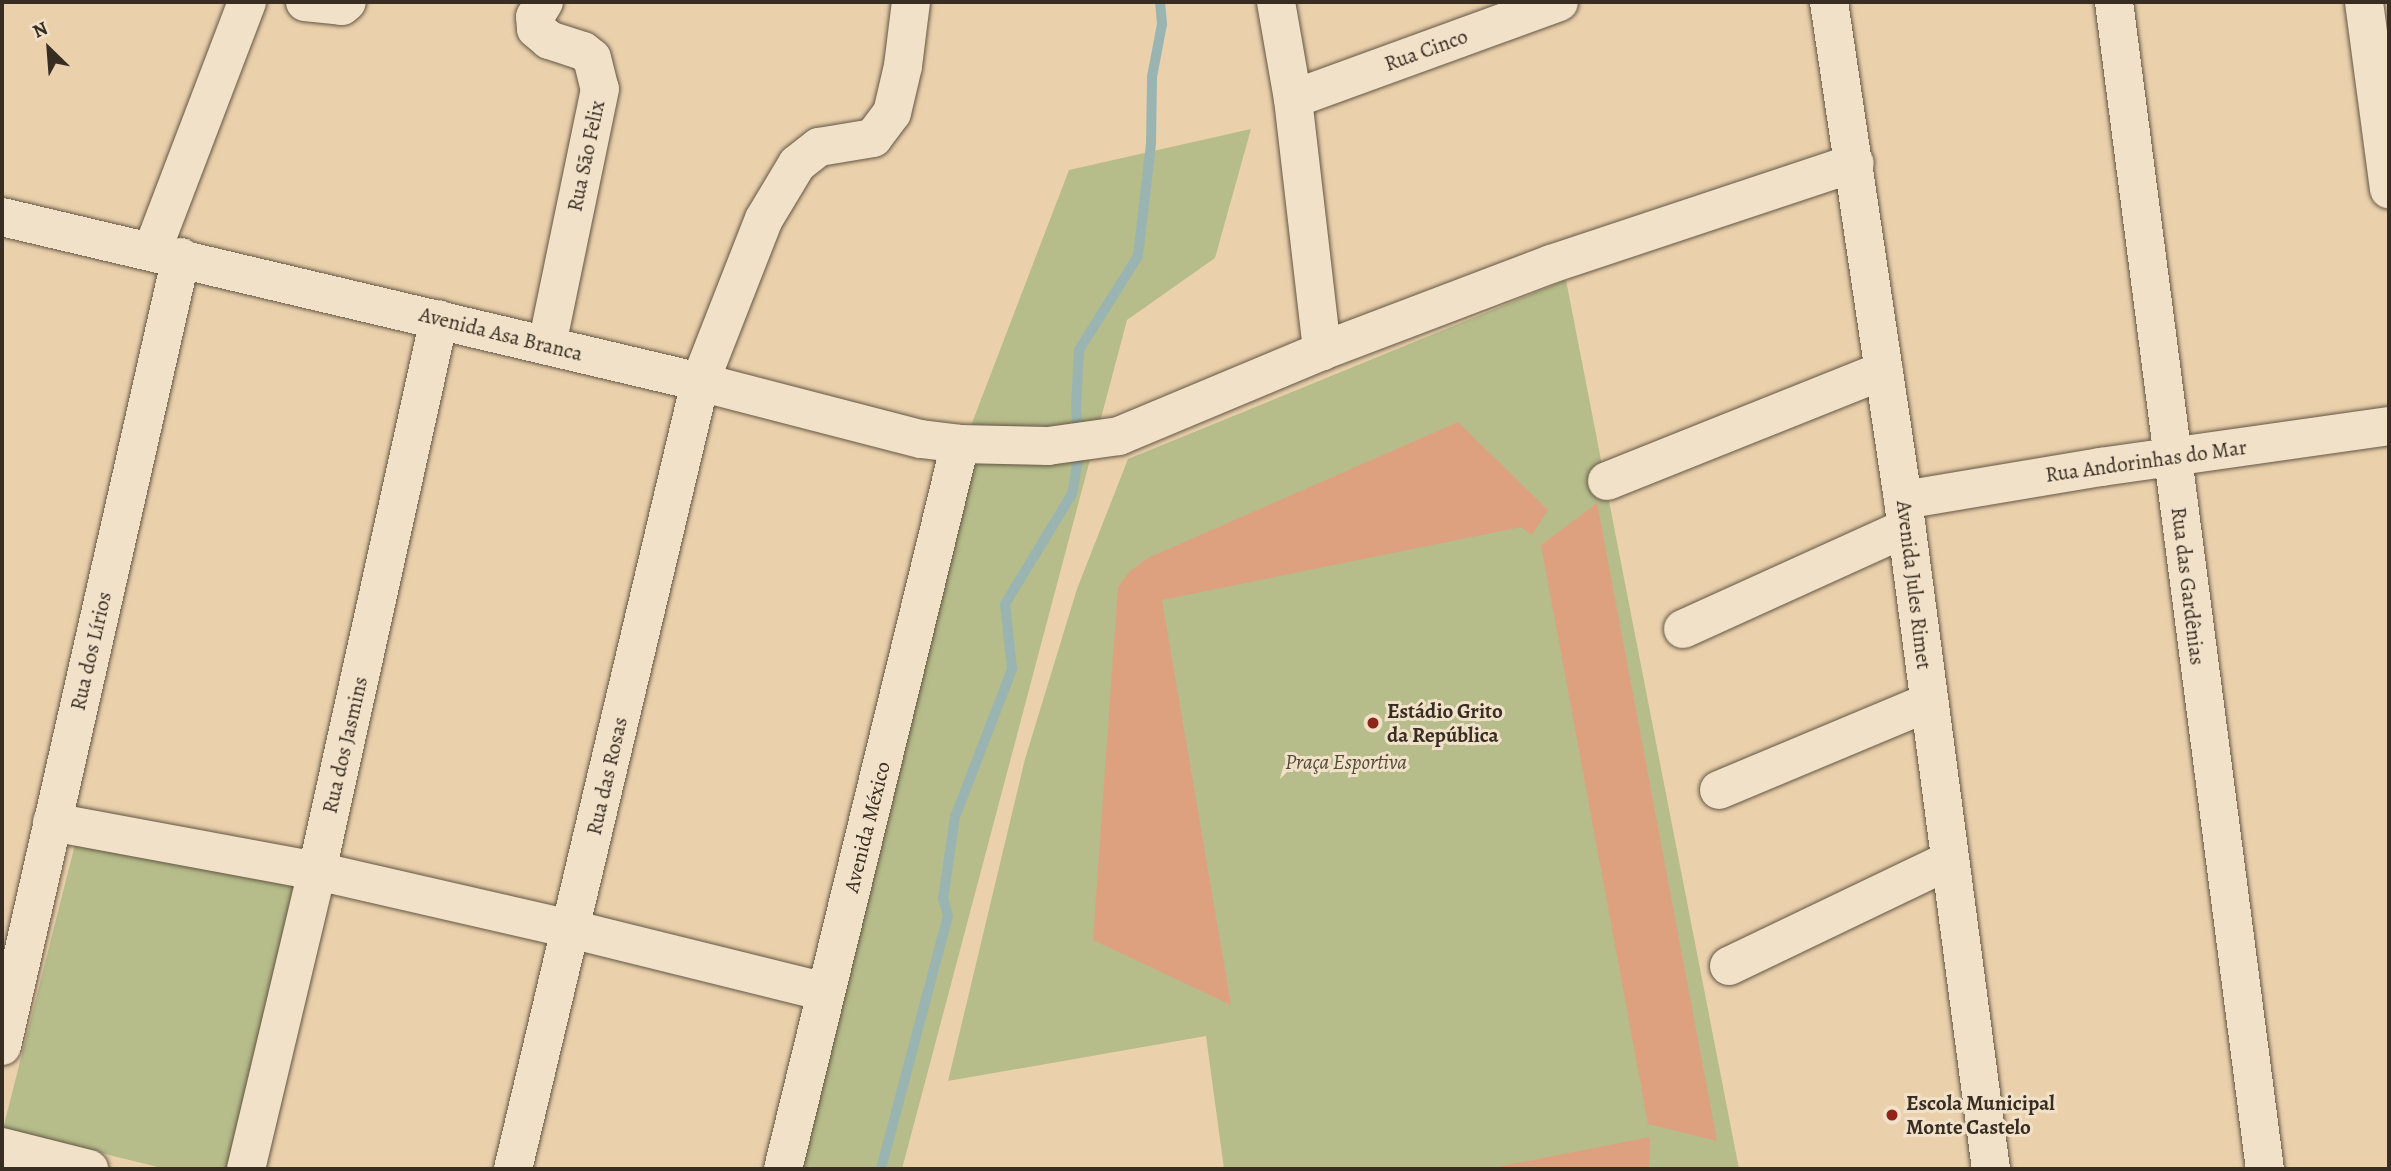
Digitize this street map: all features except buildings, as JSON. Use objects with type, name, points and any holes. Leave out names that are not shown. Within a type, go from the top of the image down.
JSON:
[{"type":"street","name":"Rua dos Lírios","points":[[2,1045],[52,822],[167,254],[247,2]]},
{"type":"street","points":[[305,2],[342,6],[347,2]]},
{"type":"street","name":"Rua São Felix","points":[[544,2],[535,17],[536,29],[549,40],[583,51],[592,58],[600,89],[547,346]]},
{"type":"street","name":"Rua das Rosas","points":[[513,1169],[700,382],[764,219],[797,164],[819,147],[873,138],[892,113],[903,66],[911,2]]},
{"type":"street","points":[[1276,2],[1293,99],[1322,351]]},
{"type":"street","name":"Rua Cinco","points":[[1293,99],[1559,2]]},
{"type":"street","name":"Avenida Jules Rimet","points":[[1829,2],[1905,514],[1991,1169]]},
{"type":"street","name":"Rua das Gardênias","points":[[2114,2],[2265,1169]]},
{"type":"street","points":[[2364,2],[2389,189]]},
{"type":"street","name":"Avenida Asa Branca","points":[[2,217],[700,382],[921,439],[960,444],[1048,446],[1119,436],[1322,351],[1551,264],[1855,163]]},
{"type":"street","name":"Rua dos Jasmins","points":[[246,1169],[317,871],[439,319]]},
{"type":"street","points":[[1607,481],[1884,370]]},
{"type":"street","name":"Rua Andorinhas do Mar","points":[[1684,629],[1905,514],[2171,456],[2389,426]]},
{"type":"street","name":"Avenida México","points":[[783,1169],[960,444]]},
{"type":"street","points":[[1719,790],[1929,702]]},
{"type":"street","points":[[52,822],[317,871],[570,929],[825,992]]},
{"type":"street","points":[[1728,966],[1950,860]]},
{"type":"street","points":[[2,1147],[89,1169]]},
{"type":"green space","points":[[1251,129],[1215,258],[1127,320],[902,1169],[790,1169],[972,423],[1069,170]]},
{"type":"green space","name":"Praça Esportiva","points":[[1566,280],[1739,1169],[1224,1169],[1206,1036],[948,1081],[1025,759],[1077,589],[1128,459]]},
{"type":"green space","points":[[84,809],[310,864],[234,1169],[166,1169],[3,1129]]},
{"type":"waterway","points":[[881,1169],[948,916],[943,899],[955,817],[1012,669],[1005,604],[1072,494],[1079,455],[1076,407],[1079,350],[1138,256],[1151,143],[1152,77],[1162,24],[1160,2]]},
{"type":"place","name":"Estádio Grito da República","points":[[1373,723]]},
{"type":"place","name":"Escola Municipal Monte Castelo","points":[[1892,1115]]}]
